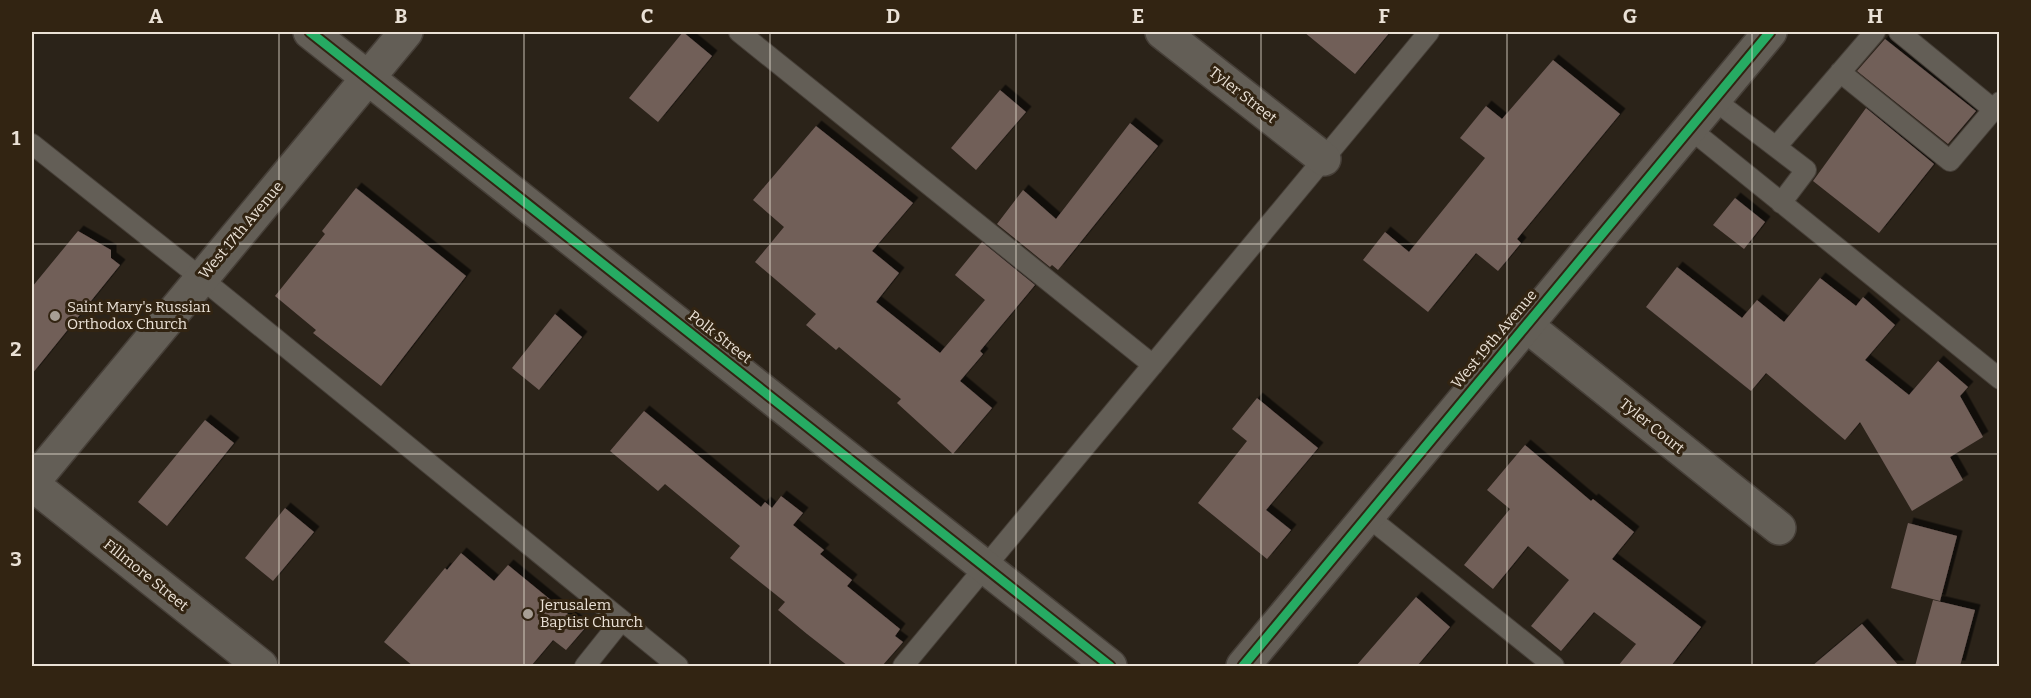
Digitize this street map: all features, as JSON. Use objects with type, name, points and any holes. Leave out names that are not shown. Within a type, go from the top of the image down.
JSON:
[{"type":"street","name":"Polk Street","points":[[310,32],[1110,666]]},
{"type":"street","name":"West 17th Avenue","points":[[32,484],[405,32]]},
{"type":"street","name":"Tyler Street","points":[[1162,32],[1324,159]]},
{"type":"street","name":"West 19th Avenue","points":[[1243,666],[1770,32]]},
{"type":"street","name":"Tyler Court","points":[[1526,325],[1779,528]]},
{"type":"street","name":"Fillmore Street","points":[[32,484],[261,666]]},
{"type":"lane","points":[[739,32],[1153,365]]},
{"type":"lane","points":[[903,666],[1429,32]]},
{"type":"lane","points":[[1840,72],[1885,101],[1922,131],[1950,161],[1996,105],[1958,89],[1921,59],[1899,32]]},
{"type":"lane","points":[[1776,147],[1840,72],[1867,34]]},
{"type":"lane","points":[[1713,99],[1806,170],[1781,203]]},
{"type":"lane","points":[[1689,128],[2000,379]]},
{"type":"lane","points":[[32,144],[201,278],[678,666]]},
{"type":"lane","points":[[1367,516],[1554,666]]},
{"type":"lane","points":[[585,666],[621,621]]},
{"type":"building","points":[[683,32],[712,56],[658,122],[629,98]]},
{"type":"building","points":[[1304,32],[1390,32],[1355,74]]},
{"type":"building","points":[[1885,39],[1976,111],[1948,144],[1857,71]]},
{"type":"building","points":[[1553,60],[1620,114],[1517,239],[1521,243],[1498,271],[1476,253],[1428,312],[1363,260],[1385,232],[1409,252],[1485,158],[1460,138],[1486,106],[1502,119]]},
{"type":"building","points":[[1000,90],[1026,112],[976,170],[951,148]]},
{"type":"building","points":[[1866,108],[1934,164],[1879,233],[1813,181]]},
{"type":"building","points":[[1130,123],[1158,146],[1058,270],[1052,265],[1050,267],[997,224],[1023,190],[1056,219]]},
{"type":"building","points":[[816,126],[913,203],[872,251],[899,273],[876,302],[940,353],[985,300],[955,275],[982,242],[1035,285],[980,351],[983,354],[960,381],[992,408],[953,454],[897,403],[901,399],[839,347],[836,350],[806,325],[816,314],[755,262],[784,227],[753,200]]},
{"type":"building","points":[[356,188],[466,276],[381,386],[313,333],[316,330],[275,296],[325,234],[322,231]]},
{"type":"building","points":[[1735,198],[1765,222],[1744,249],[1713,225]]},
{"type":"building","name":"Saint Mary's Russian Orthodox Church","points":[[78,231],[111,250],[111,258],[120,265],[32,374],[32,287]]},
{"type":"building","points":[[1677,267],[1742,318],[1757,300],[1784,322],[1820,278],[1856,306],[1863,297],[1895,325],[1865,360],[1909,395],[1938,361],[1968,387],[1960,396],[1983,437],[1950,457],[1963,480],[1912,511],[1860,422],[1845,440],[1766,373],[1751,391],[1646,307]]},
{"type":"building","points":[[555,314],[582,337],[539,390],[512,368]]},
{"type":"building","points":[[1257,398],[1318,448],[1266,510],[1291,530],[1267,559],[1198,503],[1247,441],[1232,429]]},
{"type":"building","points":[[644,411],[761,507],[765,502],[772,508],[781,496],[803,513],[793,525],[824,550],[820,554],[852,580],[847,586],[900,629],[895,636],[903,642],[882,666],[848,666],[807,634],[778,610],[785,602],[730,558],[740,546],[665,484],[658,491],[610,451]]},
{"type":"building","points":[[205,420],[234,443],[167,526],[138,502]]},
{"type":"building","points":[[1525,445],[1591,501],[1593,499],[1634,532],[1612,559],[1701,627],[1671,666],[1618,666],[1636,644],[1594,612],[1561,651],[1531,626],[1569,580],[1528,546],[1493,589],[1464,565],[1510,509],[1487,490]]},
{"type":"building","points":[[285,508],[314,532],[273,581],[245,558]]},
{"type":"building","points":[[1908,523],[1957,536],[1940,601],[1891,588]]},
{"type":"building","points":[[461,553],[494,581],[508,565],[585,628],[566,650],[553,640],[531,666],[413,666],[384,642],[445,568],[447,570]]},
{"type":"building","points":[[1416,597],[1450,627],[1417,666],[1356,666]]},
{"type":"building","points":[[1933,600],[1975,610],[1960,666],[1915,666]]},
{"type":"building","points":[[1862,624],[1899,666],[1812,666]]},
{"type":"cycle path","points":[[310,32],[1110,666]]},
{"type":"cycle path","points":[[1243,666],[1770,32]]},
{"type":"place","name":"Saint Mary's Russian Orthodox Church","points":[[55,316]]},
{"type":"place","name":"Jerusalem Baptist Church","points":[[528,614]]}]
